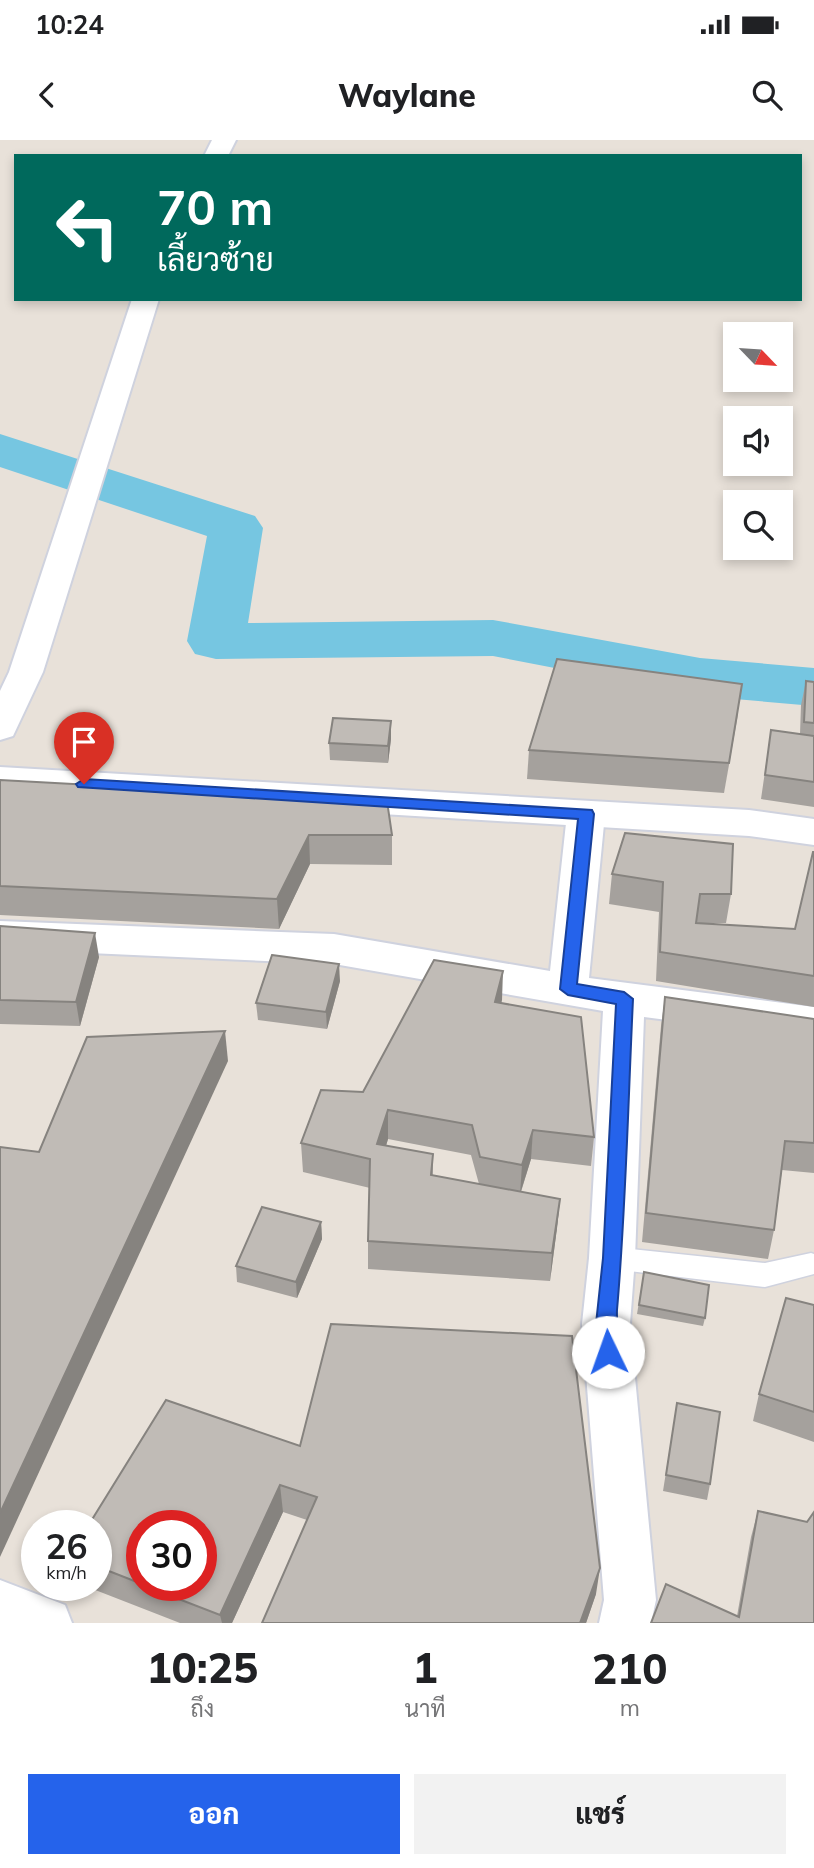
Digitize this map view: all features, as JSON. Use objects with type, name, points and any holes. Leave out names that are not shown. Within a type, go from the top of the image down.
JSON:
[{"type":"street","points":[[0,728],[26,672],[145,301]]},
{"type":"street","points":[[0,779],[749,823],[814,832]]},
{"type":"street","points":[[568,989],[586,814]]},
{"type":"street","points":[[0,935],[334,949],[624,999],[814,1023]]},
{"type":"street","points":[[624,999],[612,1258],[606,1324],[630,1600],[625,1623]]},
{"type":"street","points":[[0,1605],[46,1623]]},
{"type":"lane","points":[[612,1258],[765,1275],[811,1264]]},
{"type":"building","points":[[557,659],[742,684],[729,763],[529,750]]},
{"type":"building","points":[[806,681],[814,682],[814,723],[804,722]]},
{"type":"building","points":[[333,718],[391,721],[388,746],[329,743]]},
{"type":"building","points":[[771,730],[814,736],[814,782],[765,775]]},
{"type":"building","points":[[0,780],[387,801],[392,835],[309,835],[277,899],[0,886]]},
{"type":"building","points":[[625,833],[733,844],[731,894],[700,894],[696,923],[795,929],[814,852],[814,976],[660,952],[663,882],[612,874]]},
{"type":"building","points":[[0,926],[95,933],[76,1002],[0,1000]]},
{"type":"building","points":[[272,955],[339,964],[326,1012],[256,1003]]},
{"type":"building","points":[[434,960],[503,971],[495,1002],[581,1017],[594,1137],[533,1130],[522,1165],[480,1157],[472,1125],[388,1110],[377,1144],[433,1154],[431,1175],[560,1199],[552,1253],[368,1241],[370,1159],[301,1143],[321,1090],[363,1092]]},
{"type":"building","points":[[665,997],[814,1019],[814,1143],[785,1141],[774,1230],[646,1213]]},
{"type":"building","points":[[225,1031],[0,1513],[0,1147],[39,1152],[87,1037]]},
{"type":"building","points":[[262,1207],[321,1222],[296,1282],[236,1266]]},
{"type":"building","points":[[644,1272],[709,1285],[705,1318],[639,1305]]},
{"type":"building","points":[[786,1298],[814,1305],[814,1412],[759,1394]]},
{"type":"building","points":[[331,1324],[572,1336],[600,1568],[580,1623],[262,1623],[317,1497],[280,1485],[220,1615],[184,1601],[217,1601],[217,1510],[126,1510],[126,1578],[112,1572],[112,1510],[98,1510],[166,1400],[300,1446]]},
{"type":"building","points":[[677,1403],[720,1412],[710,1484],[666,1475]]},
{"type":"building","points":[[758,1511],[807,1522],[814,1512],[814,1623],[651,1623],[666,1584],[739,1617]]},
{"type":"waterway","points":[[0,450],[236,528],[216,641],[493,638],[700,677],[814,687]]},
{"type":"route","points":[[84,784],[586,814],[568,989],[624,999],[612,1258],[606,1324],[608,1352]]}]
